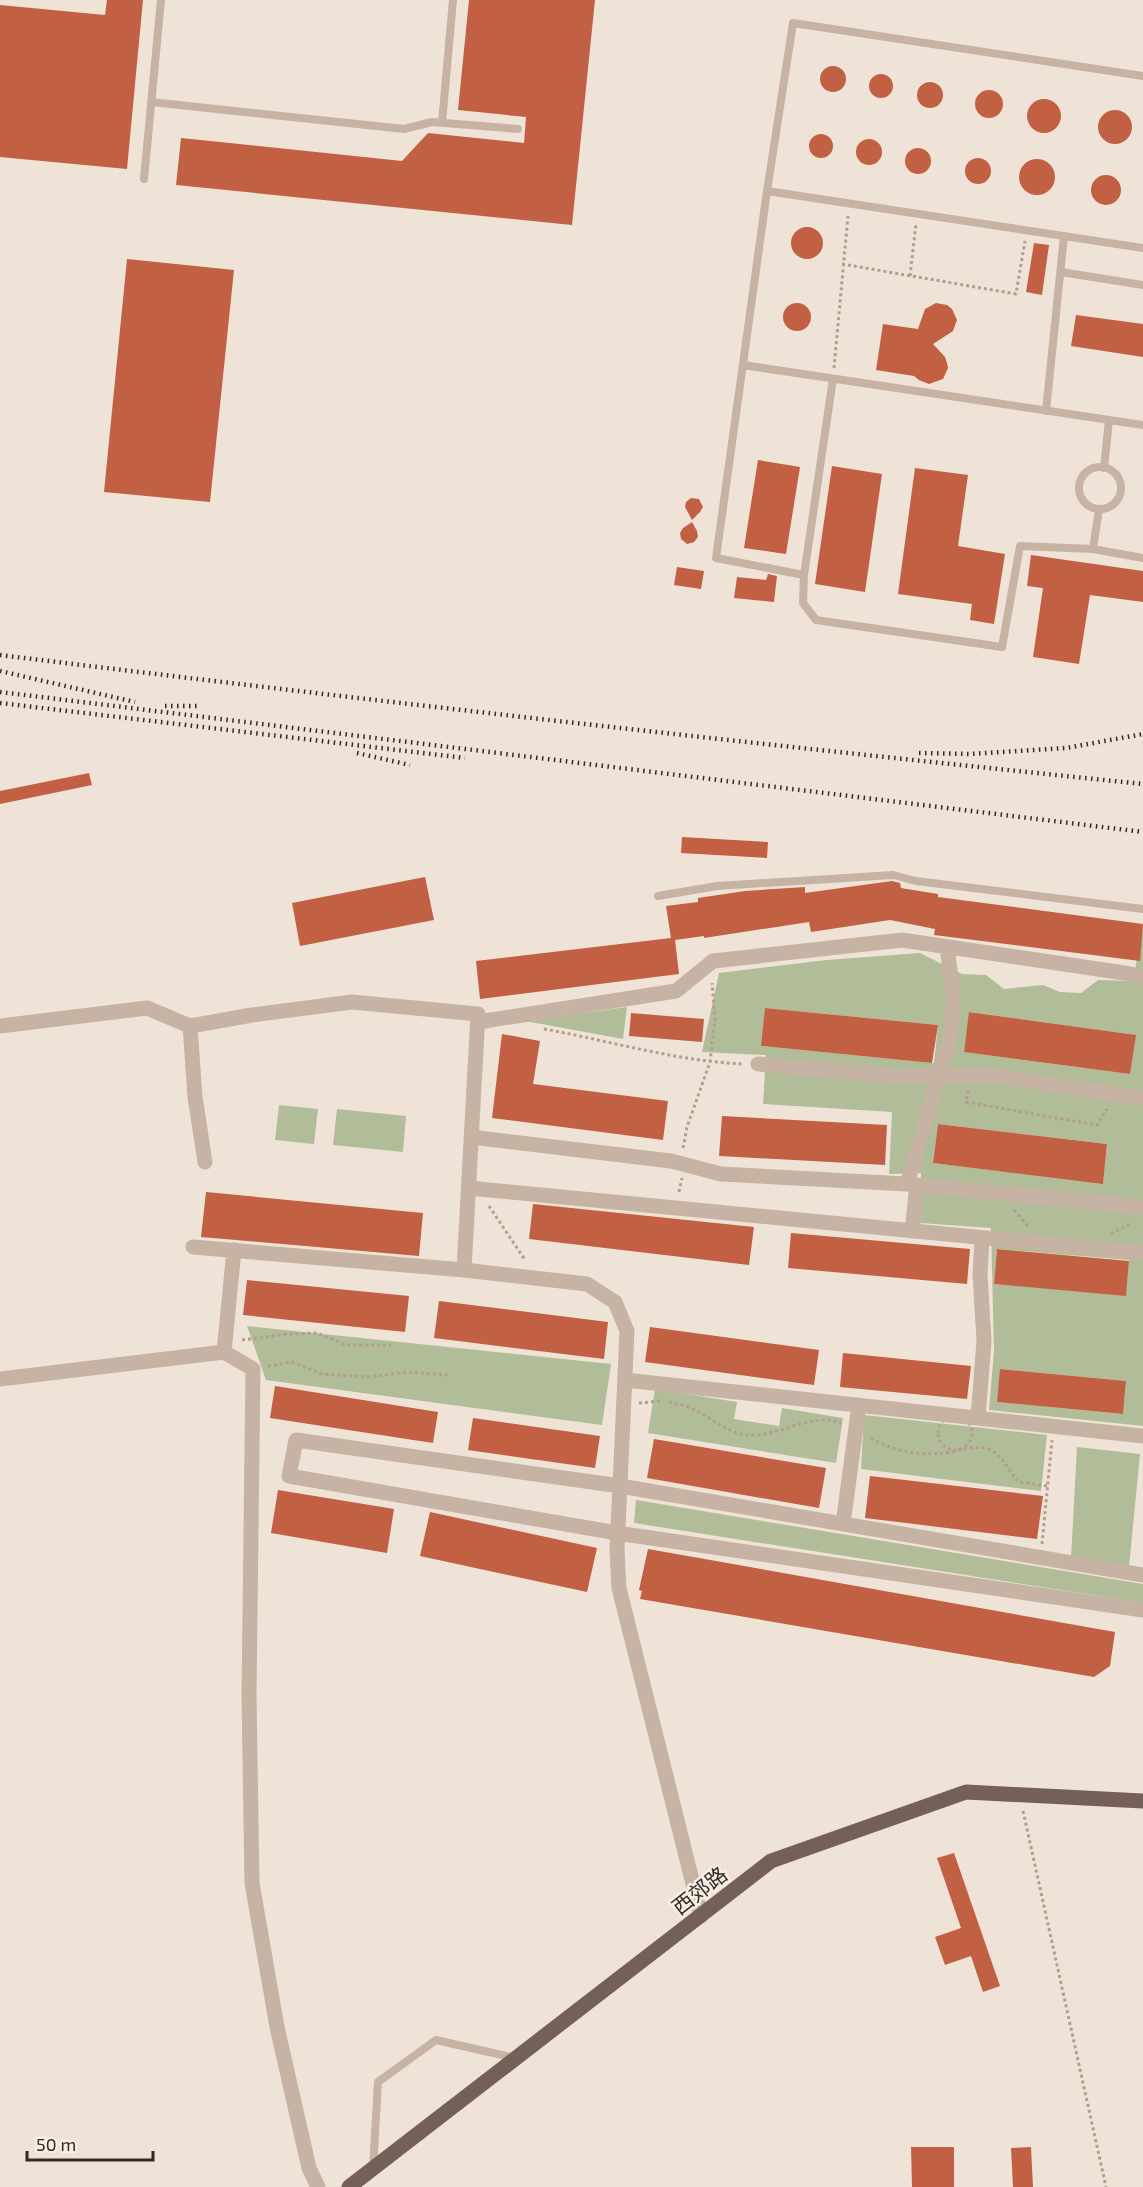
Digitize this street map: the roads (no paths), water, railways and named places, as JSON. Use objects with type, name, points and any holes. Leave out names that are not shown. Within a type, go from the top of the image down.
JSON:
[{"type":"main road","name":"西郊路","points":[[349,2187],[771,1861],[966,1792],[1143,1801]]},
{"type":"street","points":[[478,1022],[676,991],[713,961],[902,940],[1131,974],[1143,978]]},
{"type":"street","points":[[912,1231],[912,1185],[949,1041],[954,1001],[947,947]]},
{"type":"street","points":[[0,1026],[147,1008],[190,1026],[352,1002],[478,1014],[464,1270]]},
{"type":"street","points":[[190,1026],[195,1097],[205,1162]]},
{"type":"street","points":[[758,1064],[896,1076],[994,1076],[1143,1098]]},
{"type":"street","points":[[471,1137],[680,1164],[720,1174],[912,1185],[999,1193],[1140,1212]]},
{"type":"street","points":[[469,1188],[1143,1253]]},
{"type":"street","points":[[978,1418],[984,1341],[980,1274],[982,1238]]},
{"type":"street","points":[[194,1247],[464,1270],[587,1284],[615,1302],[627,1331],[616,1550],[619,1588],[701,1916]]},
{"type":"street","points":[[224,1347],[234,1250]]},
{"type":"street","points":[[0,1379],[224,1347],[253,1369],[249,1695],[252,1883],[277,2027],[309,2168],[318,2187]]},
{"type":"street","points":[[625,1380],[1143,1437]]},
{"type":"street","points":[[843,1524],[859,1406]]},
{"type":"street","points":[[1143,1575],[620,1486],[296,1440],[288,1476],[618,1533],[1143,1610]]},
{"type":"lane","points":[[144,178],[161,0]]},
{"type":"lane","points":[[442,123],[453,0]]},
{"type":"lane","points":[[804,575],[716,558],[793,22],[1143,76]]},
{"type":"lane","points":[[151,102],[404,129],[432,122],[518,129]]},
{"type":"lane","points":[[767,191],[1143,248]]},
{"type":"lane","points":[[1046,411],[1064,236]]},
{"type":"lane","points":[[1061,272],[1143,285]]},
{"type":"lane","points":[[743,364],[1143,425]]},
{"type":"lane","points":[[833,379],[804,575],[803,603],[816,620],[1002,647],[1020,546],[1093,549],[1143,558]]},
{"type":"lane","points":[[1104,468],[1109,420]]},
{"type":"lane","points":[[1104,468],[1116,475],[1121,487],[1117,501],[1112,506],[1099,509],[1085,503],[1079,491],[1079,484],[1086,472],[1104,468]]},
{"type":"lane","points":[[1093,549],[1099,509]]},
{"type":"lane","points":[[658,896],[717,886],[893,875],[916,881],[1143,909]]},
{"type":"lane","points":[[373,2169],[378,2082],[436,2040],[516,2059]]},
{"type":"railway","points":[[0,655],[286,690],[1143,784]]},
{"type":"railway","points":[[0,671],[135,702]]},
{"type":"railway","points":[[0,692],[1143,832]]},
{"type":"railway","points":[[0,703],[465,758]]},
{"type":"railway","points":[[165,706],[198,706]]},
{"type":"railway","points":[[919,753],[970,754],[1066,748],[1143,734]]},
{"type":"railway","points":[[357,753],[410,765]]}]
